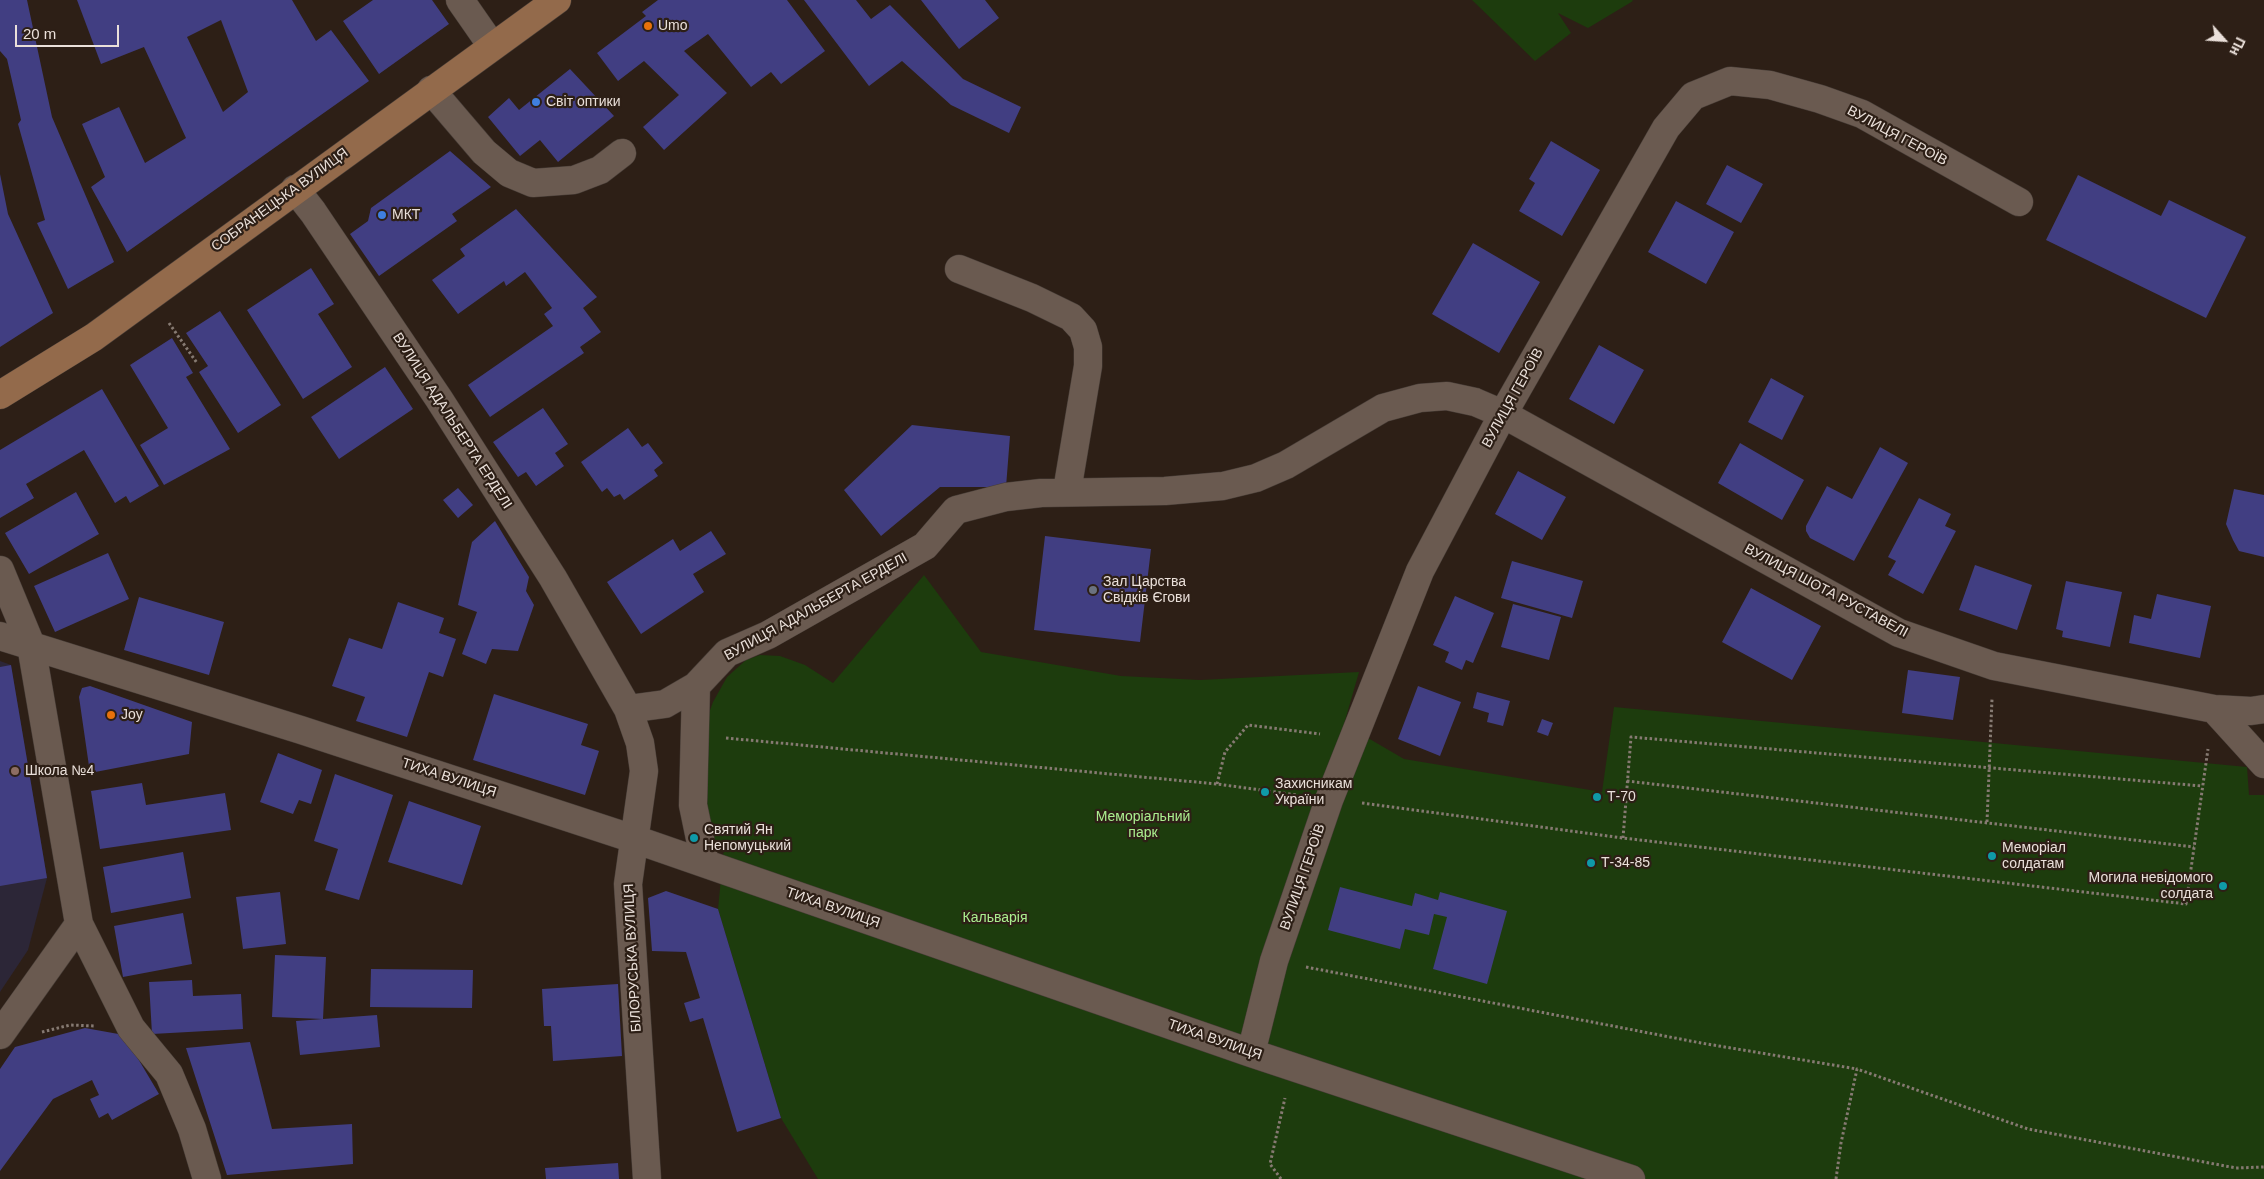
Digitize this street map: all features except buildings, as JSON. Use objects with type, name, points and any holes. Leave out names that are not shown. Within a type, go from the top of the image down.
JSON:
[{"type":"main road","name":"СОБРАНЕЦЬКА ВУЛИЦЯ","points":[[0,395],[94,336],[557,0]]},
{"type":"street","points":[[460,0],[492,46]]},
{"type":"street","name":"ВУЛИЦЯ ГЕРОЇВ","points":[[1251,1053],[1274,961],[1329,800],[1352,738],[1420,571],[1503,414],[1666,128],[1693,96],[1730,81],[1770,85],[1820,99],[1862,114],[2019,202]]},
{"type":"street","points":[[431,90],[484,152],[509,172],[533,183],[574,180],[600,170],[622,153]]},
{"type":"street","name":"ВУЛИЦЯ АДАЛЬБЕРТА ЕРДЕЛІ","points":[[295,189],[313,212],[439,399],[548,570],[628,709],[665,704],[696,686],[727,653],[768,635],[925,546],[956,510],[1006,497],[1067,491],[1165,491],[1223,486],[1256,478],[1286,465],[1383,408],[1420,398],[1448,396],[1475,402],[1503,414]]},
{"type":"street","points":[[959,269],[1032,298],[1071,317],[1083,330],[1088,347],[1088,366],[1067,491]]},
{"type":"street","name":"ВУЛИЦЯ ШОТА РУСТАВЕЛІ","points":[[1503,414],[1900,633],[1994,666],[2214,709],[2251,711],[2264,709]]},
{"type":"street","points":[[0,570],[31,646],[79,924],[131,1028],[169,1074],[192,1128],[207,1179]]},
{"type":"street","name":"ТИХА ВУЛИЦЯ","points":[[0,636],[292,727],[634,839],[1251,1053],[1631,1179]]},
{"type":"street","points":[[696,686],[693,805],[705,863]]},
{"type":"street","name":"БІЛОРУСЬКА ВУЛИЦЯ","points":[[628,709],[640,743],[644,771],[628,884],[647,1179]]},
{"type":"street","points":[[2214,709],[2264,764]]},
{"type":"street","points":[[0,1035],[79,924]]},
{"type":"path","points":[[168,321],[197,363]]},
{"type":"path","points":[[1987,822],[1994,666]]},
{"type":"path","points":[[695,735],[1217,784],[1623,838],[2186,904],[2214,709]]},
{"type":"path","points":[[1217,784],[1225,752],[1248,725],[1352,738]]},
{"type":"path","points":[[1623,838],[1631,737],[2202,786]]},
{"type":"path","points":[[1627,781],[2194,847]]},
{"type":"path","points":[[1274,961],[1691,1041],[1857,1069],[2028,1129],[2236,1168],[2264,1167]]},
{"type":"path","points":[[35,1033],[70,1025],[131,1028]]},
{"type":"path","points":[[1281,1179],[1270,1164],[1292,1066]]},
{"type":"path","points":[[1836,1179],[1841,1143],[1857,1069]]},
{"type":"shaded area","name":"Школа №4","points":[[0,661],[11,665],[47,878],[28,950],[0,992]]},
{"type":"green space","points":[[1472,0],[1633,1],[1588,28],[1558,13],[1571,33],[1535,61]]},
{"type":"green space","name":"Кальварія","points":[[924,575],[981,652],[1121,676],[1200,680],[1359,672],[1344,724],[1404,759],[1602,792],[1614,707],[2247,767],[2249,795],[2264,795],[2264,1179],[818,1179],[781,1118],[718,909],[724,848],[713,838],[705,820],[706,721],[713,702],[727,677],[746,660],[760,655],[780,656],[805,665],[833,683]]},
{"type":"place","name":"Umo","points":[[648,26]]},
{"type":"place","name":"Світ оптики","points":[[536,102]]},
{"type":"place","name":"МКТ","points":[[382,215]]},
{"type":"place","name":"Зал Царства Свідків Єгови","points":[[1093,590]]},
{"type":"place","name":"Joy","points":[[111,715]]},
{"type":"place","name":"Школа №4","points":[[15,771]]},
{"type":"place","name":"Захисникам України","points":[[1265,792]]},
{"type":"place","name":"Т-70","points":[[1597,797]]},
{"type":"place","name":"Святий Ян Непомуцький","points":[[694,838]]},
{"type":"place","name":"Меморіал солдатам","points":[[1992,856]]},
{"type":"place","name":"Т-34-85","points":[[1591,863]]},
{"type":"place","name":"Могила невідомого солдата","points":[[2223,886]]},
{"type":"park label","name":"Меморіальний парк","points":[[1143,826]]}]
